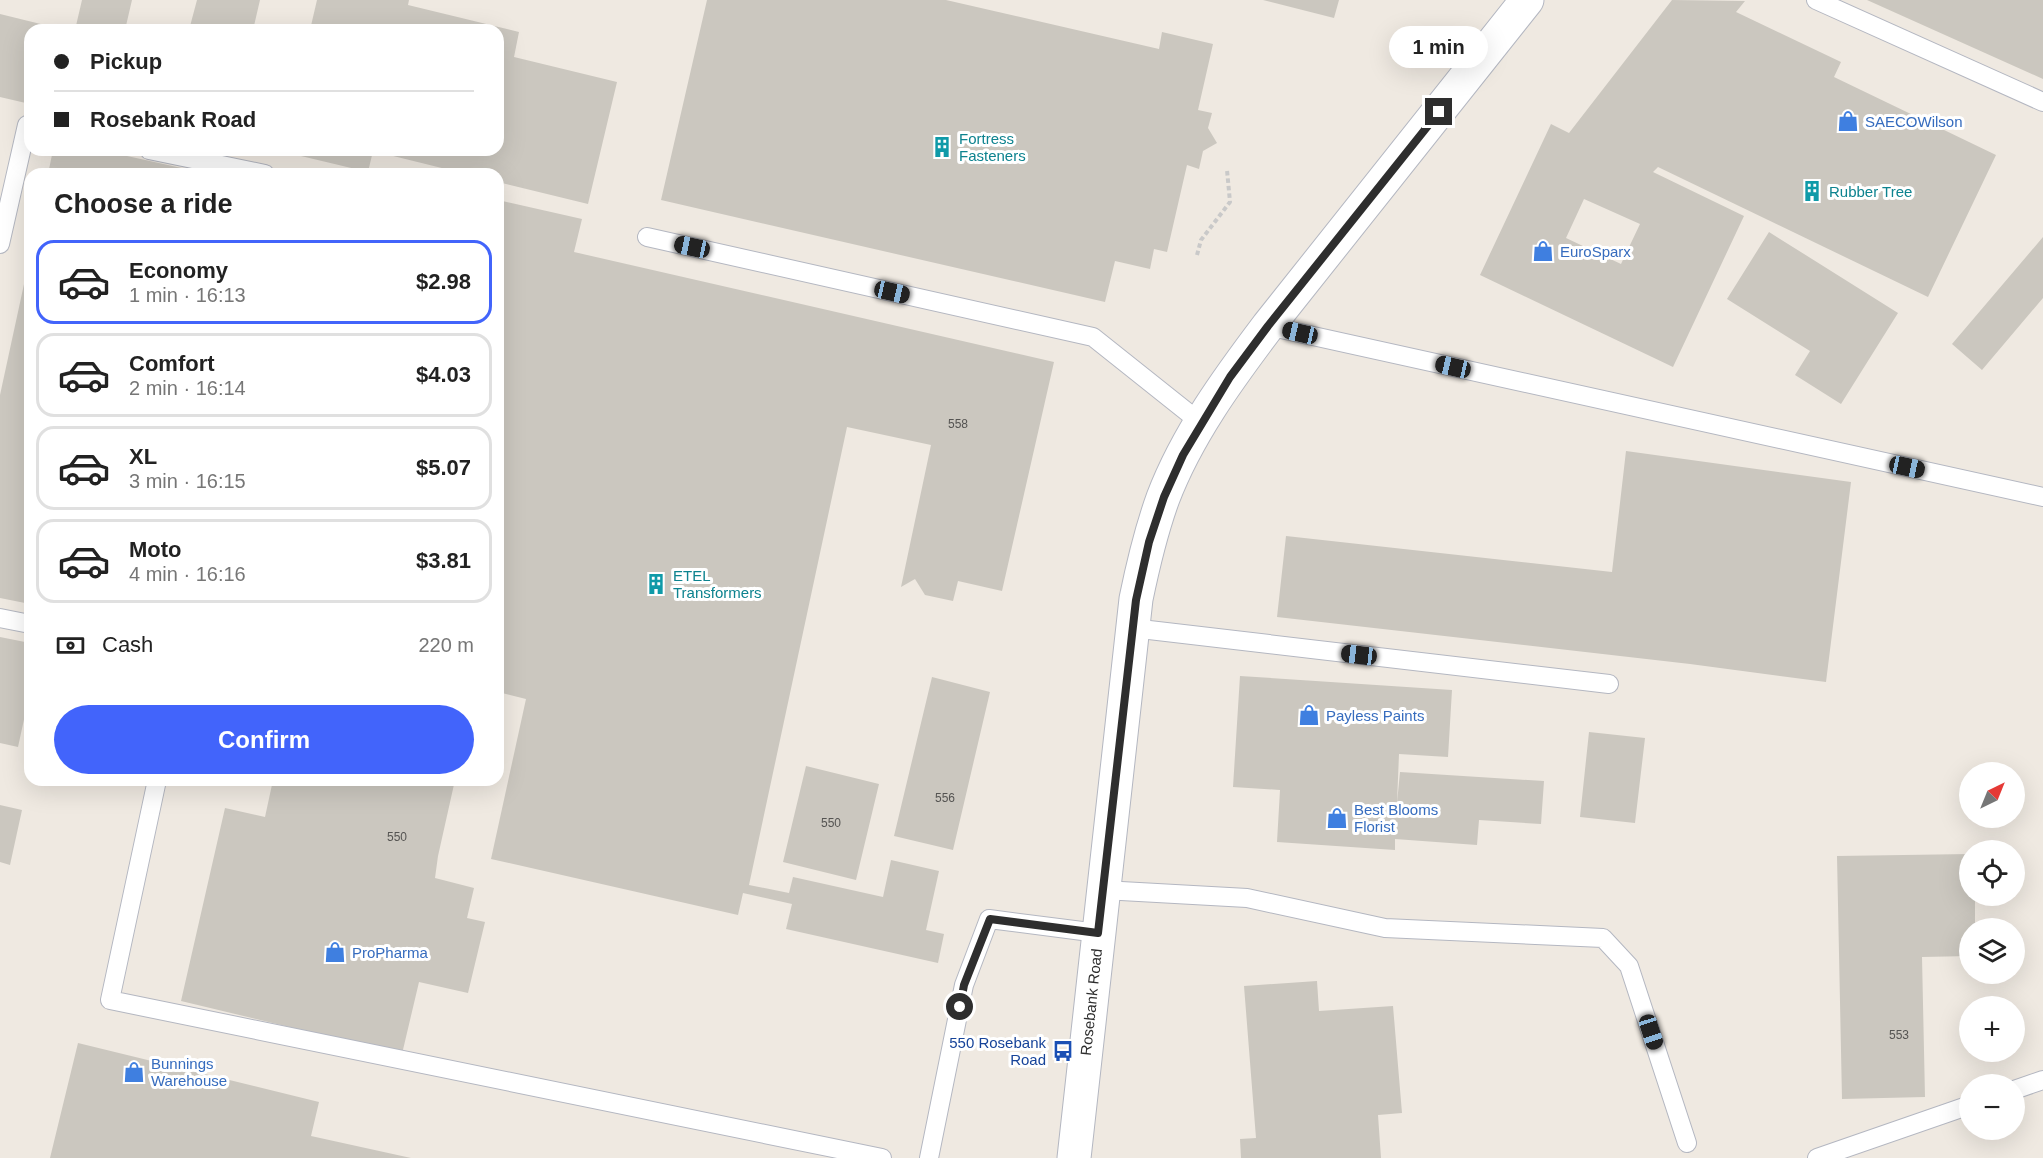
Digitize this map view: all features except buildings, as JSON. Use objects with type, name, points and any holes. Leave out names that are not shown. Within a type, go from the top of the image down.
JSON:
[{"type":"main road","name":"Rosebank Road","points":[[1074,1158],[1132,628],[1149,542],[1164,497],[1183,455],[1230,377],[1527,0]]},
{"type":"lane","points":[[1816,0],[2043,102]]},
{"type":"lane","points":[[0,244],[24,138]]},
{"type":"lane","points":[[178,156],[236,168]]},
{"type":"lane","points":[[647,237],[1093,337],[1201,423]]},
{"type":"lane","points":[[1268,326],[2043,498]]},
{"type":"lane","points":[[0,618],[24,623]]},
{"type":"lane","points":[[1132,628],[1609,684]]},
{"type":"lane","points":[[156,786],[110,1000],[882,1158]]},
{"type":"lane","points":[[1103,890],[1247,898],[1385,928],[1603,938],[1629,966],[1687,1143]]},
{"type":"lane","points":[[929,1158],[964,985],[990,919],[1098,933]]},
{"type":"lane","points":[[2025,1086],[2043,1080]]},
{"type":"lane","points":[[1817,1158],[1959,1109]]},
{"type":"path","points":[[1197,255],[1202,240],[1230,202],[1227,171]]},
{"type":"place","name":"SAECOWilson","points":[[1848,121]]},
{"type":"place","name":"Fortress Fasteners","points":[[942,147]]},
{"type":"place","name":"Rubber Tree","points":[[1812,191]]},
{"type":"place","name":"EuroSparx","points":[[1543,251]]},
{"type":"place","name":"ETEL Transformers","points":[[656,584]]},
{"type":"place","name":"Payless Paints","points":[[1309,715]]},
{"type":"place","name":"Best Blooms Florist","points":[[1337,818]]},
{"type":"place","name":"ProPharma","points":[[335,952]]},
{"type":"place","name":"550 Rosebank Road","points":[[1063,1051]]},
{"type":"place","name":"Bunnings Warehouse","points":[[134,1072]]},
{"type":"route","points":[[960,1007],[964,985],[990,919],[1098,933],[1136,600],[1149,542],[1164,497],[1183,455],[1230,377],[1439,112]]}]
